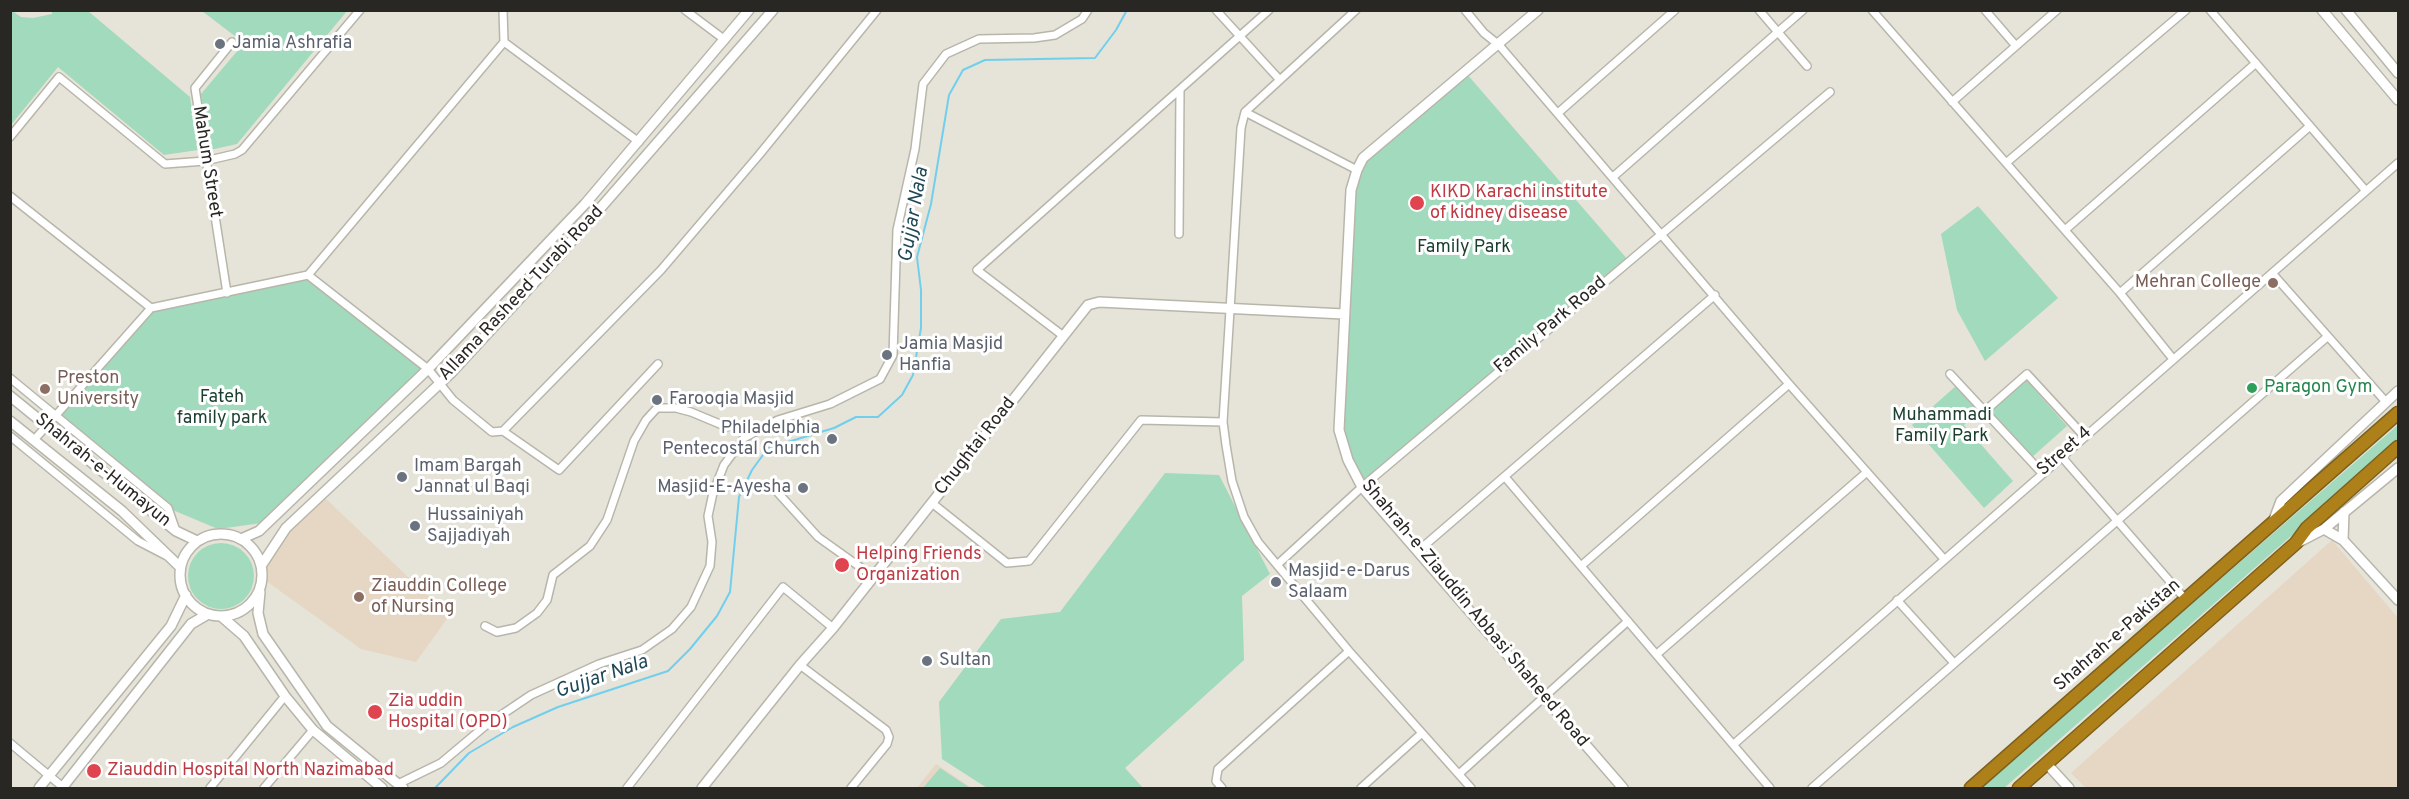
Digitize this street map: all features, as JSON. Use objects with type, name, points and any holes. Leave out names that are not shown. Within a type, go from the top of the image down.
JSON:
[{"type":"highway","name":"Shahrah-e-Pakistan","points":[[1971,789],[2398,413]]},
{"type":"highway","points":[[2019,789],[2296,543],[2307,528],[2398,447]]},
{"type":"main road","name":"Allama Rasheed Turabi Road","points":[[242,539],[260,531],[428,369],[585,204],[749,10]]},
{"type":"main road","name":"Allama Rasheed Turabi Road","points":[[261,566],[286,528],[441,383],[556,259],[772,10]]},
{"type":"main road","points":[[1356,170],[1363,158],[1538,10]]},
{"type":"main road","points":[[2322,10],[2398,100]]},
{"type":"main road","points":[[2346,10],[2398,73]]},
{"type":"main road","name":"Shahrah-e-Ziauddin Abbasi Shaheed Road","points":[[1356,170],[1351,189],[1339,430],[1348,460],[1362,487],[1623,789]]},
{"type":"main road","name":"Chughtai Road","points":[[702,789],[800,665],[874,577],[1088,305],[1099,302],[1344,314]]},
{"type":"main road","points":[[2272,526],[2281,501],[2398,391]]},
{"type":"main road","name":"Shahrah-e-Humayun","points":[[10,396],[176,531],[197,541]]},
{"type":"main road","name":"Shahrah-e-Humayun","points":[[10,421],[122,511],[180,567]]},
{"type":"main road","points":[[2296,543],[2324,530],[2398,468]]},
{"type":"main road","points":[[2343,540],[2344,512]]},
{"type":"main road","points":[[2324,530],[2343,540],[2398,600]]},
{"type":"main road","points":[[260,590],[246,608],[234,614],[221,616],[208,614],[197,608],[186,595],[180,578],[180,567],[184,557],[197,541],[219,534],[242,539],[258,555],[261,566],[260,590],[258,613],[263,634],[278,658],[327,726],[400,786]]},
{"type":"main road","points":[[39,789],[171,626],[186,595]]},
{"type":"main road","points":[[63,788],[191,624],[208,614]]},
{"type":"main road","points":[[221,616],[244,636],[285,696],[313,730],[382,789]]},
{"type":"main road","points":[[2047,764],[2069,789]]},
{"type":"street","points":[[10,137],[59,77],[165,164],[205,160],[242,150],[360,10]]},
{"type":"street","points":[[34,440],[151,308],[308,275],[504,42],[503,10]]},
{"type":"street","points":[[685,10],[725,40]]},
{"type":"street","points":[[503,431],[661,270],[759,155],[877,10]]},
{"type":"street","points":[[400,786],[441,763],[485,726],[531,695],[599,664],[642,650],[672,629],[691,607],[710,566],[712,542],[708,516],[712,493],[724,465],[744,438],[778,420],[830,404],[880,379],[893,355],[897,230],[915,149],[923,84],[946,54],[979,39],[1034,38],[1055,35],[1082,19],[1088,10]]},
{"type":"street","points":[[1216,10],[1279,79]]},
{"type":"street","points":[[1062,336],[977,270],[1269,10]]},
{"type":"street","points":[[1356,10],[1245,112],[1241,128],[1223,423],[1232,481],[1244,517],[1258,542],[1349,651],[1471,789]]},
{"type":"street","points":[[1464,10],[1484,33],[1499,45],[1789,384],[1944,559]]},
{"type":"street","points":[[1558,113],[1675,10]]},
{"type":"street","points":[[1759,10],[1807,66]]},
{"type":"street","points":[[1613,177],[1803,10]]},
{"type":"street","points":[[1872,10],[2120,292],[2173,359]]},
{"type":"street","points":[[1985,10],[2016,46]]},
{"type":"street","points":[[1952,102],[2056,10]]},
{"type":"street","points":[[2006,163],[2186,10]]},
{"type":"street","points":[[2210,10],[2366,191]]},
{"type":"street","name":"Mahum Street","points":[[227,293],[195,88],[232,42]]},
{"type":"street","points":[[504,42],[639,142]]},
{"type":"street","points":[[2064,230],[2256,63]]},
{"type":"street","points":[[1179,234],[1180,90]]},
{"type":"street","name":"Family Park Road","points":[[1277,565],[1362,487],[1661,232],[1830,92]]},
{"type":"street","points":[[1245,112],[1356,170]]},
{"type":"street","points":[[2120,292],[2310,126]]},
{"type":"street","name":"Street 4","points":[[1734,744],[2398,163]]},
{"type":"street","points":[[10,196],[151,308]]},
{"type":"street","points":[[2272,273],[2386,402]]},
{"type":"street","points":[[308,275],[428,369],[453,400],[492,432],[503,431],[559,470],[658,364]]},
{"type":"street","points":[[1419,551],[1715,295]]},
{"type":"street","points":[[1812,789],[2327,337]]},
{"type":"street","points":[[1950,374],[2042,473]]},
{"type":"street","points":[[1984,411],[2027,374],[2084,436]]},
{"type":"street","points":[[10,378],[168,508],[176,531]]},
{"type":"street","points":[[1581,566],[1789,384]]},
{"type":"street","points":[[485,626],[497,632],[516,628],[537,613],[547,600],[553,575],[590,546],[608,520],[634,441],[646,420],[657,408],[676,408],[692,412],[727,427]]},
{"type":"street","points":[[932,503],[1007,563],[1029,561],[1141,420],[1223,423]]},
{"type":"street","points":[[10,436],[138,541],[170,559]]},
{"type":"street","points":[[2061,456],[2115,521],[2186,600]]},
{"type":"street","points":[[1657,654],[1868,472]]},
{"type":"street","points":[[1505,477],[1770,789]]},
{"type":"street","points":[[770,484],[818,537],[874,577]]},
{"type":"street","points":[[627,789],[783,587],[833,628]]},
{"type":"street","points":[[1897,600],[1954,663]]},
{"type":"street","points":[[1459,774],[1628,621]]},
{"type":"street","points":[[1222,789],[1216,781],[1218,770],[1349,651]]},
{"type":"street","points":[[800,665],[886,730],[889,737],[888,744],[851,789]]},
{"type":"street","points":[[210,789],[285,696]]},
{"type":"street","points":[[264,789],[313,730]]},
{"type":"street","points":[[1361,789],[1422,733]]},
{"type":"street","points":[[10,743],[63,788]]},
{"type":"shaded area","name":"Ziauddin College of Nursing","points":[[322,495],[449,616],[416,662],[361,649],[262,578],[261,566],[270,550]]},
{"type":"shaded area","points":[[2332,540],[2398,618],[2398,788],[2086,788],[2071,773]]},
{"type":"shaded area","points":[[936,764],[972,788],[917,788]]},
{"type":"green space","points":[[11,10],[21,17],[33,18],[52,14],[52,11],[88,11],[190,97],[198,150],[164,155],[58,67],[11,125]]},
{"type":"green space","points":[[202,11],[347,11],[237,144],[210,150],[201,94],[244,43]]},
{"type":"green space","name":"Family Park","points":[[1466,73],[1628,260],[1362,487],[1339,430],[1357,170]]},
{"type":"green space","points":[[1978,206],[2058,298],[1985,361],[1957,310],[1941,234]]},
{"type":"green space","name":"Fateh family park","points":[[311,277],[428,369],[262,523],[218,529],[168,508],[56,414],[151,308]]},
{"type":"green space","points":[[2026,380],[2067,426],[2031,458],[1990,411]]},
{"type":"green space","name":"Muhammadi Family Park","points":[[1957,385],[1979,410],[1964,425],[2013,481],[1984,508],[1912,425]]},
{"type":"green space","points":[[2398,425],[2398,438],[2307,522],[2004,788],[1980,788]]},
{"type":"green space","points":[[1165,473],[1219,475],[1270,574],[1242,596],[1244,660],[1125,768],[1143,788],[987,788],[942,759],[939,702],[1001,619],[1060,612]]},
{"type":"green space","points":[[221,543],[233,546],[244,553],[251,564],[254,576],[251,588],[244,599],[233,606],[221,609],[209,606],[198,599],[191,588],[188,576],[191,564],[198,553],[209,546]]},
{"type":"green space","points":[[940,768],[970,788],[923,788]]},
{"type":"waterway","name":"Gujjar Nala","points":[[435,788],[469,753],[513,727],[558,707],[668,671],[690,649],[717,616],[730,592],[739,497],[752,470],[768,448],[834,428],[856,417],[878,417],[902,395],[913,375],[921,328],[921,290],[917,257],[931,204],[949,95],[963,70],[985,60],[1095,58],[1116,30],[1127,10]]},
{"type":"place","name":"Jamia Ashrafia","points":[[220,44]]},
{"type":"place","name":"KIKD Karachi institute of kidney disease","points":[[1417,203]]},
{"type":"place","name":"Mehran College","points":[[2273,283]]},
{"type":"place","name":"Jamia Masjid Hanfia","points":[[887,355]]},
{"type":"place","name":"Paragon Gym","points":[[2252,388]]},
{"type":"place","name":"Preston University","points":[[45,389]]},
{"type":"place","name":"Farooqia Masjid","points":[[657,400]]},
{"type":"place","name":"Philadelphia Pentecostal Church","points":[[832,439]]},
{"type":"place","name":"Imam Bargah Jannat ul Baqi","points":[[402,477]]},
{"type":"place","name":"Masjid-E-Ayesha","points":[[803,488]]},
{"type":"place","name":"Hussainiyah Sajjadiyah","points":[[415,526]]},
{"type":"place","name":"Helping Friends Organization","points":[[842,565]]},
{"type":"place","name":"Masjid-e-Darus Salaam","points":[[1276,582]]},
{"type":"place","name":"Ziauddin College of Nursing","points":[[359,597]]},
{"type":"place","name":"Sultan","points":[[927,661]]},
{"type":"place","name":"Zia uddin Hospital (OPD)","points":[[375,712]]},
{"type":"place","name":"Ziauddin Hospital North Nazimabad","points":[[94,771]]}]
